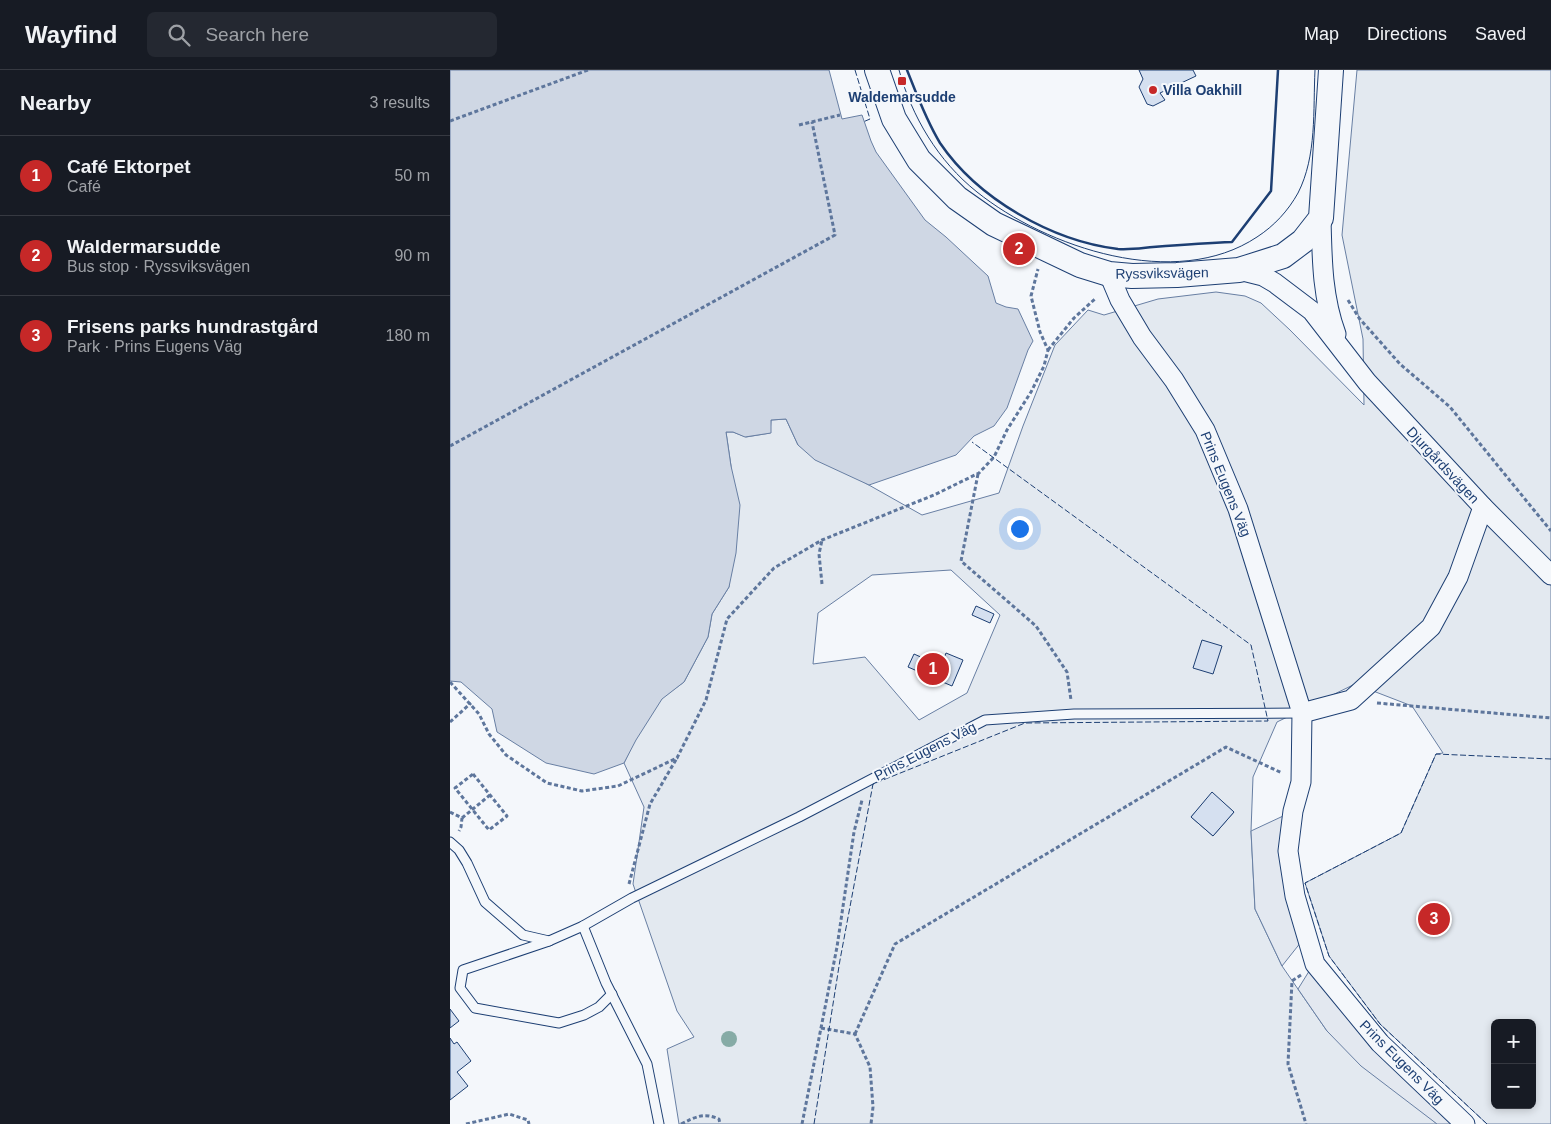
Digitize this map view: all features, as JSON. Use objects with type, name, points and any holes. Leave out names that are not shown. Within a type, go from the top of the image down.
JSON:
[{"type":"street","name":"Ryssviksvägen","points":[[877,70],[894,119],[919,160],[957,198],[994,224],[1080,266],[1109,274],[1132,276],[1177,275],[1239,270]]},
{"type":"street","name":"Djurgårdsvägen","points":[[1331,70],[1321,218],[1322,274],[1330,318],[1342,349]]},
{"type":"street","points":[[1239,270],[1283,256],[1303,241],[1321,218]]},
{"type":"street","name":"Djurgårdsvägen","points":[[1239,270],[1262,276],[1312,311],[1367,382],[1483,507],[1551,574]]},
{"type":"street","name":"Prins Eugens Väg","points":[[1109,274],[1120,300],[1142,338],[1174,380],[1205,430],[1238,509],[1302,713],[1301,782],[1293,811],[1288,851],[1295,896],[1315,964],[1380,1044],[1464,1124]]},
{"type":"street","name":"Prins Eugens Väg","points":[[1302,713],[1351,700],[1431,627],[1458,577],[1483,507]]},
{"type":"lane","name":"Prins Eugens Väg","points":[[612,994],[599,1007],[584,1015],[559,1023],[474,1008],[460,988],[463,970],[549,941],[583,926],[632,898],[799,817],[985,720],[1074,714],[1302,713]]},
{"type":"lane","points":[[450,842],[467,863],[485,902],[524,935],[549,941]]},
{"type":"lane","points":[[583,926],[612,994],[647,1064],[659,1124]]},
{"type":"path","points":[[450,122],[588,70]]},
{"type":"path","points":[[799,125],[840,115]]},
{"type":"path","points":[[450,446],[835,235],[812,122]]},
{"type":"path","points":[[1040,260],[1032,296],[1040,332],[1048,350]]},
{"type":"path","points":[[1343,294],[1359,318],[1400,364],[1450,407],[1551,531]]},
{"type":"path","points":[[632,898],[628,885],[650,804],[677,758],[706,700],[727,619],[774,568],[822,540],[934,495],[979,473],[994,458],[1007,430],[1031,392],[1044,366],[1048,350],[1074,318],[1096,298]]},
{"type":"path","points":[[979,473],[961,560],[1036,626],[1067,672],[1074,714]]},
{"type":"path","points":[[822,540],[819,554],[822,584]]},
{"type":"path","points":[[450,682],[462,697],[471,703],[489,734],[506,755],[547,783],[582,791],[618,786],[677,758]]},
{"type":"path","points":[[1351,700],[1551,718]]},
{"type":"path","points":[[450,722],[471,703]]},
{"type":"path","points":[[872,1124],[870,1067],[855,1034],[895,944],[1226,747],[1301,782]]},
{"type":"path","points":[[473,774],[490,795],[507,816],[489,830],[456,788],[473,774]]},
{"type":"path","points":[[802,1124],[837,947],[854,832],[868,780]]},
{"type":"path","points":[[458,833],[462,818],[490,795]]},
{"type":"path","points":[[450,812],[462,818]]},
{"type":"path","points":[[1306,1124],[1288,1064],[1292,981],[1315,964]]},
{"type":"path","points":[[821,1028],[855,1034]]},
{"type":"path","points":[[466,1124],[510,1114],[528,1120],[529,1124]]},
{"type":"path","points":[[681,1124],[698,1116],[709,1115],[719,1119],[720,1124]]},
{"type":"shaded area","points":[[450,70],[829,70],[842,119],[862,115],[876,152],[925,220],[988,276],[996,303],[1018,309],[1033,341],[1007,408],[994,426],[974,436],[956,455],[869,485],[815,460],[798,445],[786,419],[771,420],[771,433],[745,437],[733,432],[726,432],[740,505],[736,553],[729,587],[712,614],[708,637],[684,682],[662,699],[624,763],[594,774],[546,763],[497,732],[492,709],[461,682],[450,681]]},
{"type":"shaded area","points":[[1357,70],[1551,70],[1551,1124],[1487,1124],[1380,1024],[1329,956],[1305,883],[1401,833],[1436,754],[1443,753],[1412,706],[1355,684],[1277,722],[1253,777],[1251,831],[1255,909],[1282,966],[1327,1031],[1437,1124],[679,1124],[667,1049],[694,1037],[677,1011],[633,884],[644,807],[624,763],[635,740],[662,698],[684,682],[708,637],[712,614],[729,587],[731,466],[726,432],[733,432],[746,437],[770,433],[771,420],[786,419],[798,445],[922,515],[999,493],[1055,345],[1088,310],[1104,315],[1158,299],[1216,292],[1245,296],[1261,303],[1364,405],[1363,339],[1342,235]],"holes":[[[951,570],[1000,615],[967,693],[919,720],[865,657],[813,664],[818,613],[872,575]],[[1212,793],[1234,812],[1213,836],[1191,817]]]},
{"type":"shaded area","points":[[1296,810],[1290,851],[1309,932],[1282,966],[1255,909],[1251,831]]},
{"type":"shaded area","points":[[1316,960],[1467,1124],[1437,1124],[1361,1066],[1327,1031],[1298,989]]},
{"type":"building","name":"Villa Oakhill","points":[[1139,70],[1193,70],[1196,76],[1160,93],[1165,100],[1153,106],[1147,104],[1139,87],[1143,79]]},
{"type":"building","points":[[976,606],[994,614],[990,623],[972,615]]},
{"type":"building","points":[[1202,640],[1222,646],[1213,674],[1193,668]]},
{"type":"building","points":[[946,653],[963,660],[952,686],[908,667],[914,654],[941,666]]},
{"type":"building","points":[[1212,792],[1234,812],[1213,836],[1191,817]]},
{"type":"building","points":[[450,1009],[459,1021],[450,1028]]},
{"type":"building","points":[[450,1038],[454,1044],[457,1042],[471,1061],[457,1072],[468,1086],[450,1100]]},
{"type":"tram line","points":[[899,70],[911,105],[928,137],[950,166],[977,192],[1006,212],[1039,230],[1075,245],[1113,256],[1151,261],[1189,261],[1225,253],[1257,237],[1280,218],[1298,193],[1308,164],[1313,133],[1315,70]]},
{"type":"fence","points":[[855,70],[870,119],[863,122]]},
{"type":"fence","points":[[814,1124],[840,960],[873,784],[1025,723],[1268,721],[1251,645],[972,442]]},
{"type":"fence","points":[[1487,1124],[1380,1024],[1329,956],[1305,883],[1401,833],[1436,754],[1551,759]]},
{"type":"wall","points":[[907,70],[926,116],[940,143],[975,182],[1018,214],[1043,227],[1068,237],[1118,249],[1232,242],[1271,191],[1278,70]]},
{"type":"place","name":"Waldemarsudde","points":[[902,81]]},
{"type":"place","name":"Villa Oakhill","points":[[1153,90]]},
{"type":"place","name":"Waldermarsudde","points":[[1019,249]]},
{"type":"place","name":"Café Ektorpet","points":[[933,669]]},
{"type":"place","name":"Frisens parks hundrastgård","points":[[1434,919]]}]
